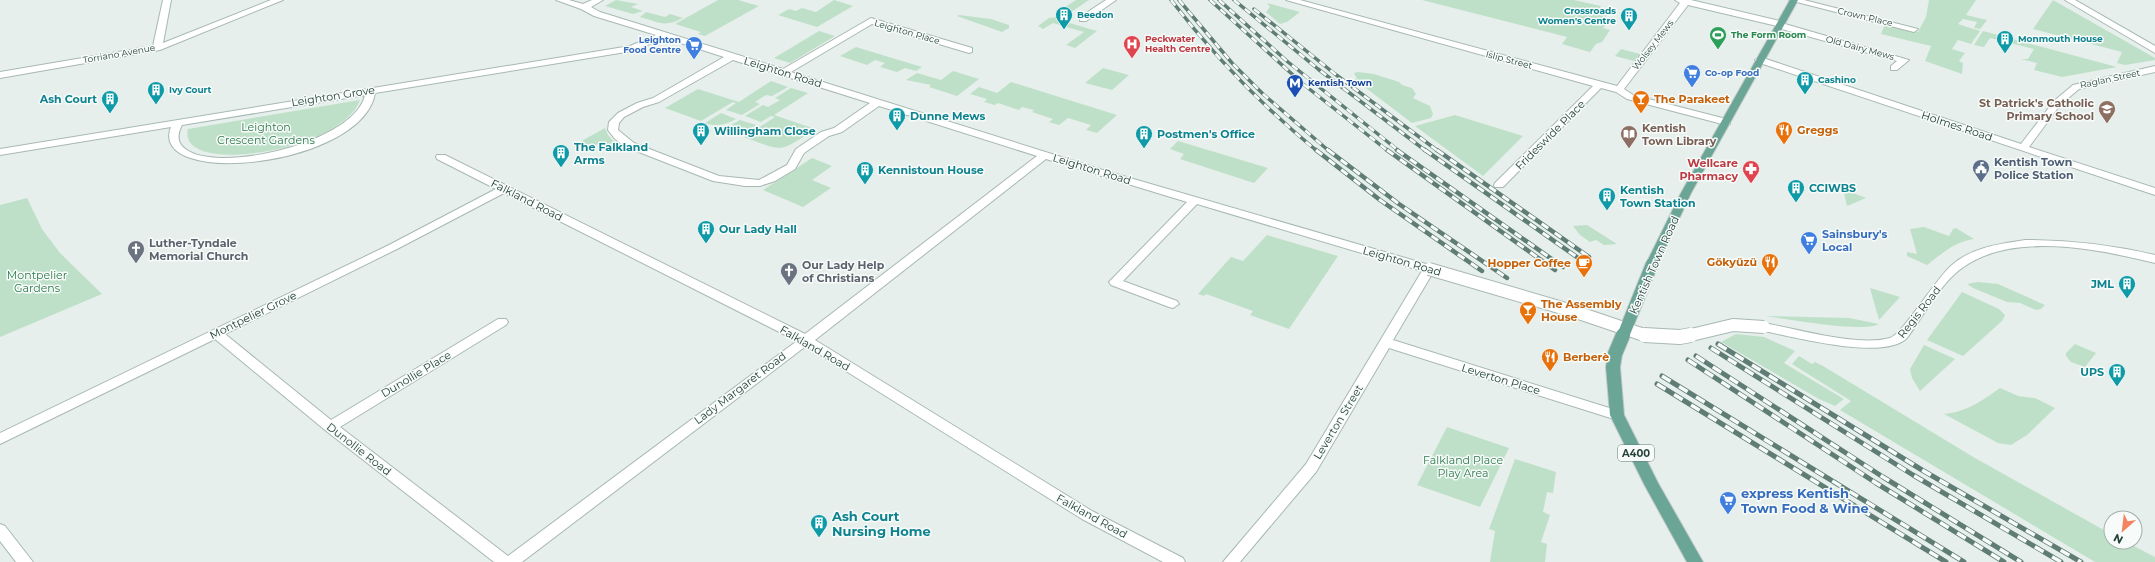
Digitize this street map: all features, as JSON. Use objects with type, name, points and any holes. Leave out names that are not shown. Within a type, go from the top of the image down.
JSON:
[{"type":"main road","name":"Kentish Town Road","points":[[1695,562],[1651,484],[1617,415],[1612,375],[1615,354],[1652,264],[1686,193],[1794,0]]},
{"type":"street","points":[[157,48],[167,0]]},
{"type":"street","name":"Torriano Avenue","points":[[0,75],[157,48],[279,0]]},
{"type":"street","name":"Leighton Road","points":[[560,0],[584,7],[597,14],[1044,155],[1194,201],[1576,312],[1626,328]]},
{"type":"street","points":[[584,7],[599,0]]},
{"type":"street","points":[[1083,19],[1112,0]]},
{"type":"street","name":"Islip Street","points":[[1290,0],[1302,1],[1600,84],[1619,90],[1630,96],[1726,122]]},
{"type":"street","name":"Crown Place","points":[[1794,0],[1914,29]]},
{"type":"street","points":[[2069,0],[2155,50]]},
{"type":"street","points":[[1684,1],[1781,25]]},
{"type":"street","name":"Wolsey Mews","points":[[1619,90],[1684,1]]},
{"type":"street","name":"Leighton Place","points":[[784,72],[871,21],[969,50]]},
{"type":"street","name":"Old Dairy Mews","points":[[1781,25],[1904,60],[1894,68]]},
{"type":"street","name":"Leighton Grove","points":[[0,152],[632,48],[665,35]]},
{"type":"street","points":[[733,56],[656,100],[640,105],[621,115],[614,122],[613,130],[618,137],[630,145],[717,179],[746,184],[760,183],[772,179],[791,167],[800,151],[825,134],[838,130],[878,102]]},
{"type":"street","name":"Holmes Road","points":[[1760,60],[2155,192]]},
{"type":"street","name":"Raglan Street","points":[[2023,148],[2057,103],[2076,87],[2155,69]]},
{"type":"street","name":"Frideswide Place","points":[[1499,185],[1600,84]]},
{"type":"street","points":[[178,122],[174,140],[180,150],[189,154],[220,161],[259,158],[299,149],[339,132],[365,110],[370,98],[371,90]]},
{"type":"street","name":"Lady Margaret Road","points":[[511,562],[806,340],[1044,155]]},
{"type":"street","name":"Falkland Road","points":[[441,157],[806,340],[1087,515],[1176,562]]},
{"type":"street","name":"Montpelier Grove","points":[[0,439],[393,247],[504,189]]},
{"type":"street","points":[[1173,304],[1115,282],[1194,201]]},
{"type":"street","name":"Regis Road","points":[[1626,328],[1649,336],[1664,337],[1680,336],[1733,325],[1764,327],[1853,342],[1879,344],[1893,342],[1903,335],[1957,266],[1972,256],[2001,247],[2026,244],[2072,245],[2122,252],[2155,259]]},
{"type":"street","name":"Leverton Street","points":[[1231,562],[1311,468],[1429,269]]},
{"type":"street","name":"Dunollie Place","points":[[330,427],[502,322]]},
{"type":"street","name":"Dunollie Road","points":[[215,333],[330,427],[505,562]]},
{"type":"street","name":"Leverton Place","points":[[1386,342],[1617,415]]},
{"type":"street","points":[[0,530],[25,562]]},
{"type":"green space","points":[[616,0],[638,4],[631,7],[643,11],[633,14],[605,6]]},
{"type":"green space","points":[[718,0],[738,0],[759,6],[705,36],[698,34],[701,32],[675,24]]},
{"type":"green space","points":[[834,0],[853,6],[817,27],[778,15],[789,9],[796,11],[802,8],[816,12]]},
{"type":"green space","points":[[1076,0],[1089,0],[1068,14],[1062,12],[1062,9]]},
{"type":"green space","points":[[1422,0],[1574,0],[1601,6],[1598,11],[1608,14],[1605,18],[1610,20],[1603,28],[1610,30],[1602,42],[1596,44],[1590,52],[1562,44],[1567,37]]},
{"type":"green space","points":[[1929,0],[1976,0],[1966,15],[1987,20],[1980,29],[1974,28],[1977,22],[1963,19],[1958,24],[1980,31],[1971,44],[1958,40],[1952,49],[1965,53],[1959,61],[1963,63],[1962,74],[1925,61],[1931,46],[1881,34],[1885,24],[1918,32],[1926,17]]},
{"type":"green space","points":[[2053,0],[2155,58],[2155,60],[2125,65],[2117,63],[2122,52],[2033,29]]},
{"type":"green space","points":[[1267,3],[1300,12],[1287,22],[1280,24],[1266,12],[1270,7]]},
{"type":"green space","points":[[646,12],[665,17],[670,14],[683,18],[671,23],[662,23],[640,17]]},
{"type":"green space","points":[[957,16],[991,19],[1009,25],[1009,28],[1002,32]]},
{"type":"green space","points":[[1049,18],[1062,18],[1059,20],[1097,31],[1075,48],[1066,45],[1084,32],[1053,23],[1043,29],[1038,26]]},
{"type":"green space","points":[[819,31],[835,36],[790,63],[774,58]]},
{"type":"green space","points":[[1983,31],[2117,67],[2062,77],[2034,70],[2037,63],[2021,59],[2028,59],[2034,49],[1990,38],[1984,47],[1974,45]]},
{"type":"green space","points":[[856,47],[922,67],[916,71],[905,68],[897,72],[880,67],[885,63],[875,60],[867,65],[840,56]]},
{"type":"green space","points":[[1621,49],[1640,54],[1634,61],[1615,56]]},
{"type":"green space","points":[[1103,68],[1129,75],[1112,90],[1085,83]]},
{"type":"green space","points":[[953,71],[979,79],[957,96],[929,87],[931,85],[906,80],[917,73],[941,80]]},
{"type":"green space","points":[[1354,73],[1374,74],[1412,88],[1416,94],[1413,98],[1430,106],[1433,114],[1431,118],[1412,123],[1354,79],[1357,79]]},
{"type":"green space","points":[[771,81],[788,87],[772,96],[766,95],[755,102],[760,104],[742,115],[726,110],[736,103],[733,102],[701,121],[665,108],[698,89],[739,102]]},
{"type":"green space","points":[[1011,82],[1117,115],[1097,133],[1086,130],[1091,125],[1068,118],[1059,125],[1049,122],[1053,119],[1032,112],[1034,110],[1022,107],[1019,110],[998,103],[995,105],[984,102],[987,99],[970,94],[979,87],[997,93]]},
{"type":"green space","points":[[791,88],[808,93],[774,115],[815,129],[781,148],[744,137],[775,117],[771,116],[761,122],[745,116],[763,105],[768,107],[780,100],[775,98]]},
{"type":"green space","name":"Leighton Crescent Gardens","points":[[360,100],[347,118],[324,133],[295,145],[263,152],[233,155],[207,152],[191,144],[188,129]]},
{"type":"green space","points":[[721,113],[736,119],[721,125],[705,123]]},
{"type":"green space","points":[[1455,115],[1523,136],[1483,176],[1415,126]]},
{"type":"green space","points":[[740,120],[756,125],[740,136],[729,132],[731,125]]},
{"type":"green space","points":[[605,128],[608,135],[621,150],[617,152],[598,144],[590,149],[578,143]]},
{"type":"green space","points":[[1178,141],[1268,168],[1254,183],[1180,159],[1184,154],[1170,149]]},
{"type":"green space","points":[[812,158],[832,166],[812,180],[831,188],[803,207],[763,190]]},
{"type":"green space","points":[[1843,189],[1866,198],[1847,206]]},
{"type":"green space","name":"Montpelier Gardens","points":[[27,198],[42,229],[60,253],[102,294],[0,337],[0,205]]},
{"type":"green space","points":[[1587,225],[1617,244],[1604,245],[1596,240],[1590,242],[1580,235],[1573,226]]},
{"type":"green space","points":[[1924,227],[1949,236],[1953,229],[1956,228],[1974,239],[1955,245],[1927,265],[1907,256],[1907,252],[1917,254],[1910,229]]},
{"type":"green space","points":[[1267,235],[1338,256],[1289,329],[1250,315],[1253,311],[1206,294],[1204,296],[1198,294],[1231,257],[1243,261]]},
{"type":"green space","points":[[1978,282],[1998,284],[2045,305],[2041,309],[2036,310],[2020,303],[2007,302],[1967,284]]},
{"type":"green space","points":[[1870,288],[1900,297],[1879,320]]},
{"type":"green space","points":[[1962,292],[1999,309],[2005,315],[2002,321],[1963,356],[1927,340]]},
{"type":"green space","points":[[1766,316],[1849,318],[1879,324],[1858,327],[1842,326]]},
{"type":"green space","points":[[1736,334],[1764,337],[1795,351],[1784,363],[1844,399],[1835,406],[1819,399],[1721,342]]},
{"type":"green space","points":[[2075,344],[2096,353],[2085,367],[2071,362],[2066,356],[2066,353]]},
{"type":"green space","points":[[1924,345],[1955,359],[1920,391],[1912,378],[1910,369]]},
{"type":"green space","points":[[1799,356],[1812,364],[1815,362],[1823,366],[1975,458],[2103,530],[2103,550],[2141,550],[2155,557],[2155,562],[2095,562],[1840,410],[1851,401],[1792,364]]},
{"type":"green space","points":[[2000,388],[2018,396],[2035,398],[2055,408],[2027,435],[2011,445],[1998,443],[1944,414],[1967,408],[1981,401]]},
{"type":"green space","name":"Falkland Place Play Area","points":[[1447,427],[1509,448],[1480,507],[1417,485]]},
{"type":"green space","points":[[1515,459],[1556,472],[1553,493],[1547,492],[1543,512],[1550,515],[1541,542],[1547,544],[1545,562],[1490,562],[1495,531],[1489,529]]},
{"type":"railway","points":[[1171,0],[1204,41],[1240,80],[1277,116],[1317,151]]},
{"type":"railway","points":[[1179,0],[1232,63],[1263,94],[1329,151]]},
{"type":"railway","points":[[1210,0],[1303,84],[1388,151]]},
{"type":"railway","points":[[1219,0],[1288,62],[1399,151]]},
{"type":"railway","points":[[1234,0],[1318,69],[1426,151]]},
{"type":"railway","points":[[1254,9],[1335,74],[1438,151]]},
{"type":"railway","points":[[1316,150],[1380,200],[1482,271]]},
{"type":"railway","points":[[1328,150],[1399,204],[1507,278]]},
{"type":"railway","points":[[1387,150],[1555,270]]},
{"type":"railway","points":[[1397,150],[1563,267]]},
{"type":"railway","points":[[1425,150],[1581,260]]},
{"type":"railway","points":[[1437,150],[1589,257]]},
{"type":"railway","points":[[1718,344],[1922,470],[2081,562]]},
{"type":"railway","points":[[1711,348],[1913,475],[2061,562]]},
{"type":"railway","points":[[1696,356],[1883,477],[2021,562]]},
{"type":"railway","points":[[1688,360],[1876,483],[2004,562]]},
{"type":"railway","points":[[1662,376],[1964,562]]},
{"type":"railway","points":[[1657,384],[1946,562]]},
{"type":"place","name":"Beedon","points":[[1064,30]]},
{"type":"place","name":"Crossroads Women's Centre","points":[[1629,31]]},
{"type":"place","name":"The Form Room","points":[[1718,50]]},
{"type":"place","name":"Monmouth House","points":[[2005,54]]},
{"type":"place","name":"Peckwater Health Centre","points":[[1132,59]]},
{"type":"place","name":"Leighton Food Centre","points":[[694,60]]},
{"type":"place","name":"Co-op Food","points":[[1692,88]]},
{"type":"place","name":"Cashino","points":[[1805,95]]},
{"type":"place","name":"Kentish Town","points":[[1295,98]]},
{"type":"place","name":"Ivy Court","points":[[156,105]]},
{"type":"place","name":"Ash Court","points":[[110,114]]},
{"type":"place","name":"The Parakeet","points":[[1641,114]]},
{"type":"place","name":"St Patrick's Catholic Primary School","points":[[2107,124]]},
{"type":"place","name":"Dunne Mews","points":[[897,131]]},
{"type":"place","name":"Greggs","points":[[1784,145]]},
{"type":"place","name":"Willingham Close","points":[[701,146]]},
{"type":"place","name":"Postmen's Office","points":[[1144,149]]},
{"type":"place","name":"Kentish Town Library","points":[[1629,149]]},
{"type":"place","name":"The Falkland Arms","points":[[561,168]]},
{"type":"place","name":"Kentish Town Police Station","points":[[1981,183]]},
{"type":"place","name":"Wellcare Pharmacy","points":[[1751,184]]},
{"type":"place","name":"Kennistoun House","points":[[865,185]]},
{"type":"place","name":"CCIWBS","points":[[1796,203]]},
{"type":"place","name":"Kentish Town Station","points":[[1607,211]]},
{"type":"place","name":"Our Lady Hall","points":[[706,244]]},
{"type":"place","name":"Sainsbury's Local","points":[[1809,255]]},
{"type":"place","name":"Luther-Tyndale Memorial Church","points":[[136,264]]},
{"type":"place","name":"Gökyüzü","points":[[1770,277]]},
{"type":"place","name":"Hopper Coffee","points":[[1584,278]]},
{"type":"place","name":"Our Lady Help of Christians","points":[[789,286]]},
{"type":"place","name":"JML","points":[[2127,299]]},
{"type":"place","name":"The Assembly House","points":[[1528,325]]},
{"type":"place","name":"Berberè","points":[[1550,372]]},
{"type":"place","name":"UPS","points":[[2117,387]]},
{"type":"place","name":"express Kentish Town Food & Wine","points":[[1728,515]]},
{"type":"place","name":"Ash Court Nursing Home","points":[[819,538]]}]
